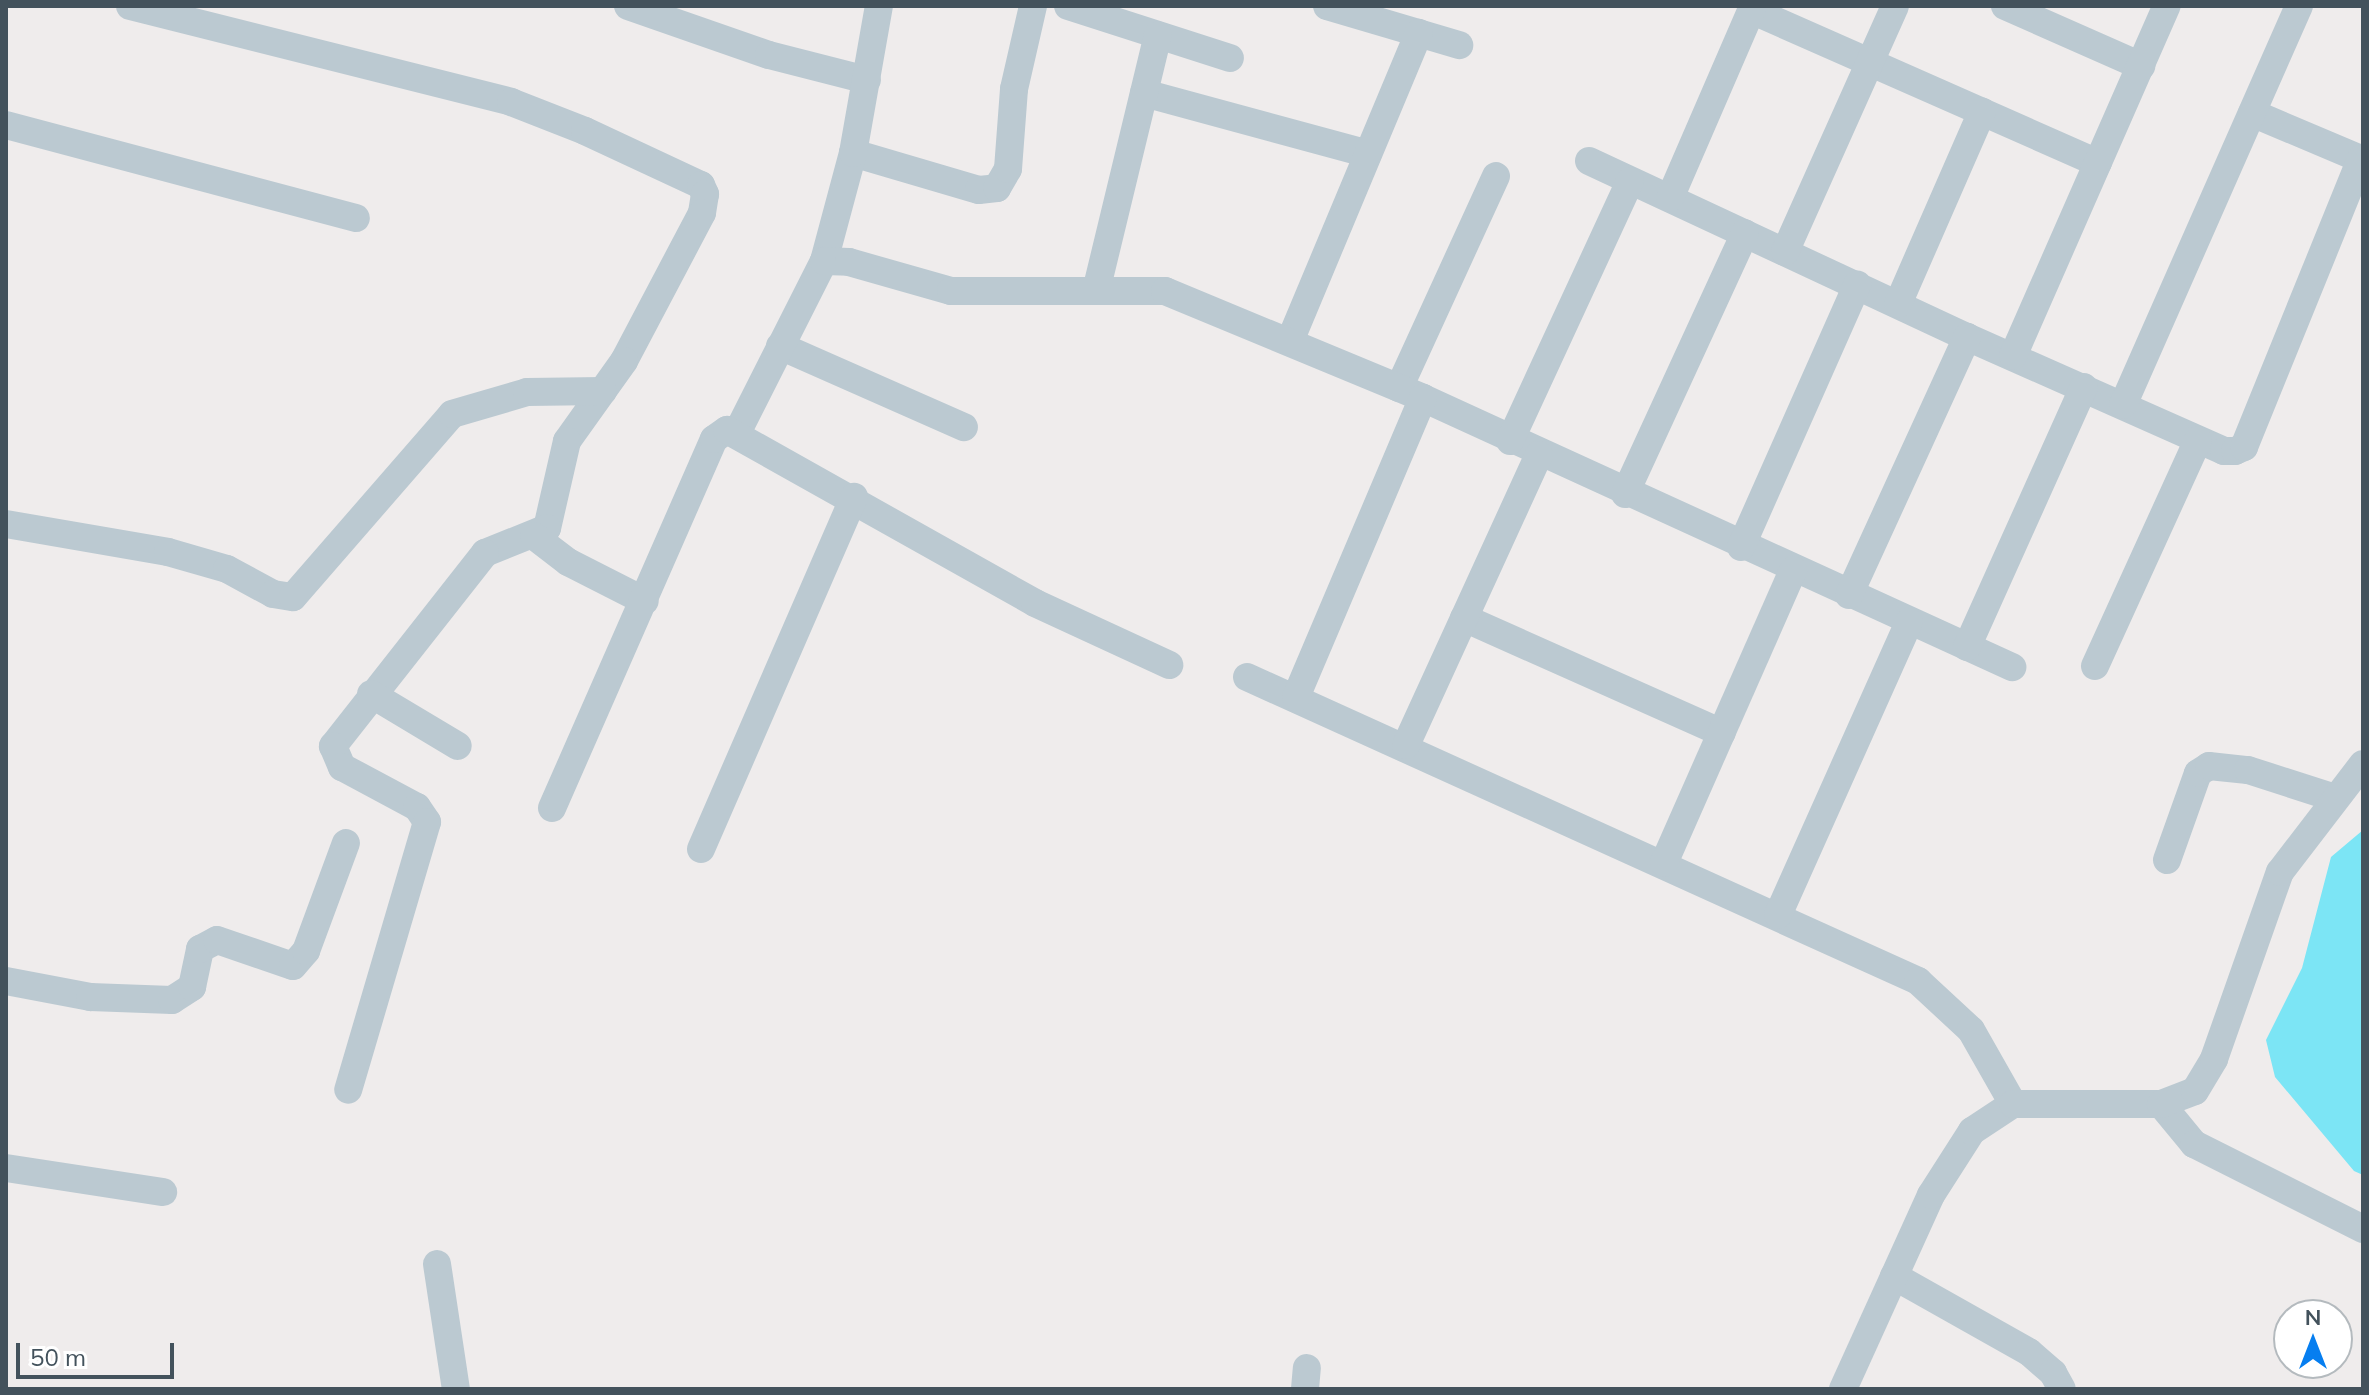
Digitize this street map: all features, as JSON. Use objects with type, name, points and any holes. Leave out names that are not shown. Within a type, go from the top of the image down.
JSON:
[{"type":"street","points":[[130,6],[511,102],[701,185],[706,202],[624,361],[567,441],[555,506],[547,528],[534,536],[485,553],[338,734],[335,758],[342,767],[417,807],[427,822],[348,1090]]},
{"type":"street","points":[[628,6],[769,55],[867,80]]},
{"type":"street","points":[[737,433],[824,261],[853,153],[879,6]]},
{"type":"street","points":[[853,153],[979,190],[997,188],[1008,169],[1014,89],[1033,6]]},
{"type":"street","points":[[1068,6],[1230,58]]},
{"type":"street","points":[[1327,6],[1459,45]]},
{"type":"street","points":[[1785,252],[1895,6]]},
{"type":"street","points":[[2013,356],[2167,6]]},
{"type":"street","points":[[2123,405],[2299,6]]},
{"type":"street","points":[[1670,198],[1752,8],[2098,163]]},
{"type":"street","points":[[2022,10],[2141,66]]},
{"type":"street","points":[[1290,341],[1419,33]]},
{"type":"street","points":[[1096,291],[1158,35]]},
{"type":"street","points":[[1144,93],[1368,154]]},
{"type":"street","points":[[1898,304],[1982,112]]},
{"type":"street","points":[[1589,161],[1967,337],[2224,451],[2244,447],[2362,159],[2252,113]]},
{"type":"street","points":[[6,125],[356,218]]},
{"type":"street","points":[[1296,697],[1496,176]]},
{"type":"street","points":[[1510,441],[1630,181]]},
{"type":"street","points":[[1625,494],[1745,233]]},
{"type":"street","points":[[824,261],[849,262],[951,291],[1178,294],[1411,393],[1539,455],[2012,667]]},
{"type":"street","points":[[1741,547],[1857,285]]},
{"type":"street","points":[[1849,595],[1967,337]]},
{"type":"street","points":[[780,346],[964,427]]},
{"type":"street","points":[[1967,647],[2084,387]]},
{"type":"street","points":[[6,524],[168,552],[227,569],[273,594],[293,597],[452,414],[527,392],[603,391]]},
{"type":"street","points":[[552,808],[714,439],[727,430],[854,497],[1035,603],[1169,665]]},
{"type":"street","points":[[2095,666],[2198,440]]},
{"type":"street","points":[[1406,745],[1539,455]]},
{"type":"street","points":[[701,849],[854,497]]},
{"type":"street","points":[[534,536],[551,552],[645,601]]},
{"type":"street","points":[[1664,863],[1793,570]]},
{"type":"street","points":[[1464,618],[1722,733]]},
{"type":"street","points":[[1778,915],[1909,622]]},
{"type":"street","points":[[1247,677],[1406,745],[1918,981],[1945,1001],[1992,1061],[2013,1104]]},
{"type":"street","points":[[371,694],[458,746]]},
{"type":"street","points":[[2167,860],[2198,773],[2209,766],[2353,781]]},
{"type":"street","points":[[1843,1389],[1950,1160],[1972,1131],[2013,1104],[2161,1104],[2182,1100],[2206,1078],[2267,899],[2297,843],[2353,781]]},
{"type":"street","points":[[6,981],[90,997],[172,1000],[192,987],[200,949],[217,940],[293,966],[306,951],[346,843]]},
{"type":"street","points":[[2161,1104],[2194,1144],[2363,1229]]},
{"type":"street","points":[[6,1168],[163,1192]]},
{"type":"street","points":[[437,1264],[456,1389]]},
{"type":"street","points":[[1894,1276],[2029,1352],[2053,1373],[2062,1389]]},
{"type":"water","points":[[2363,830],[2363,1175],[2354,1171],[2275,1077],[2266,1040],[2302,968],[2331,857]]}]
